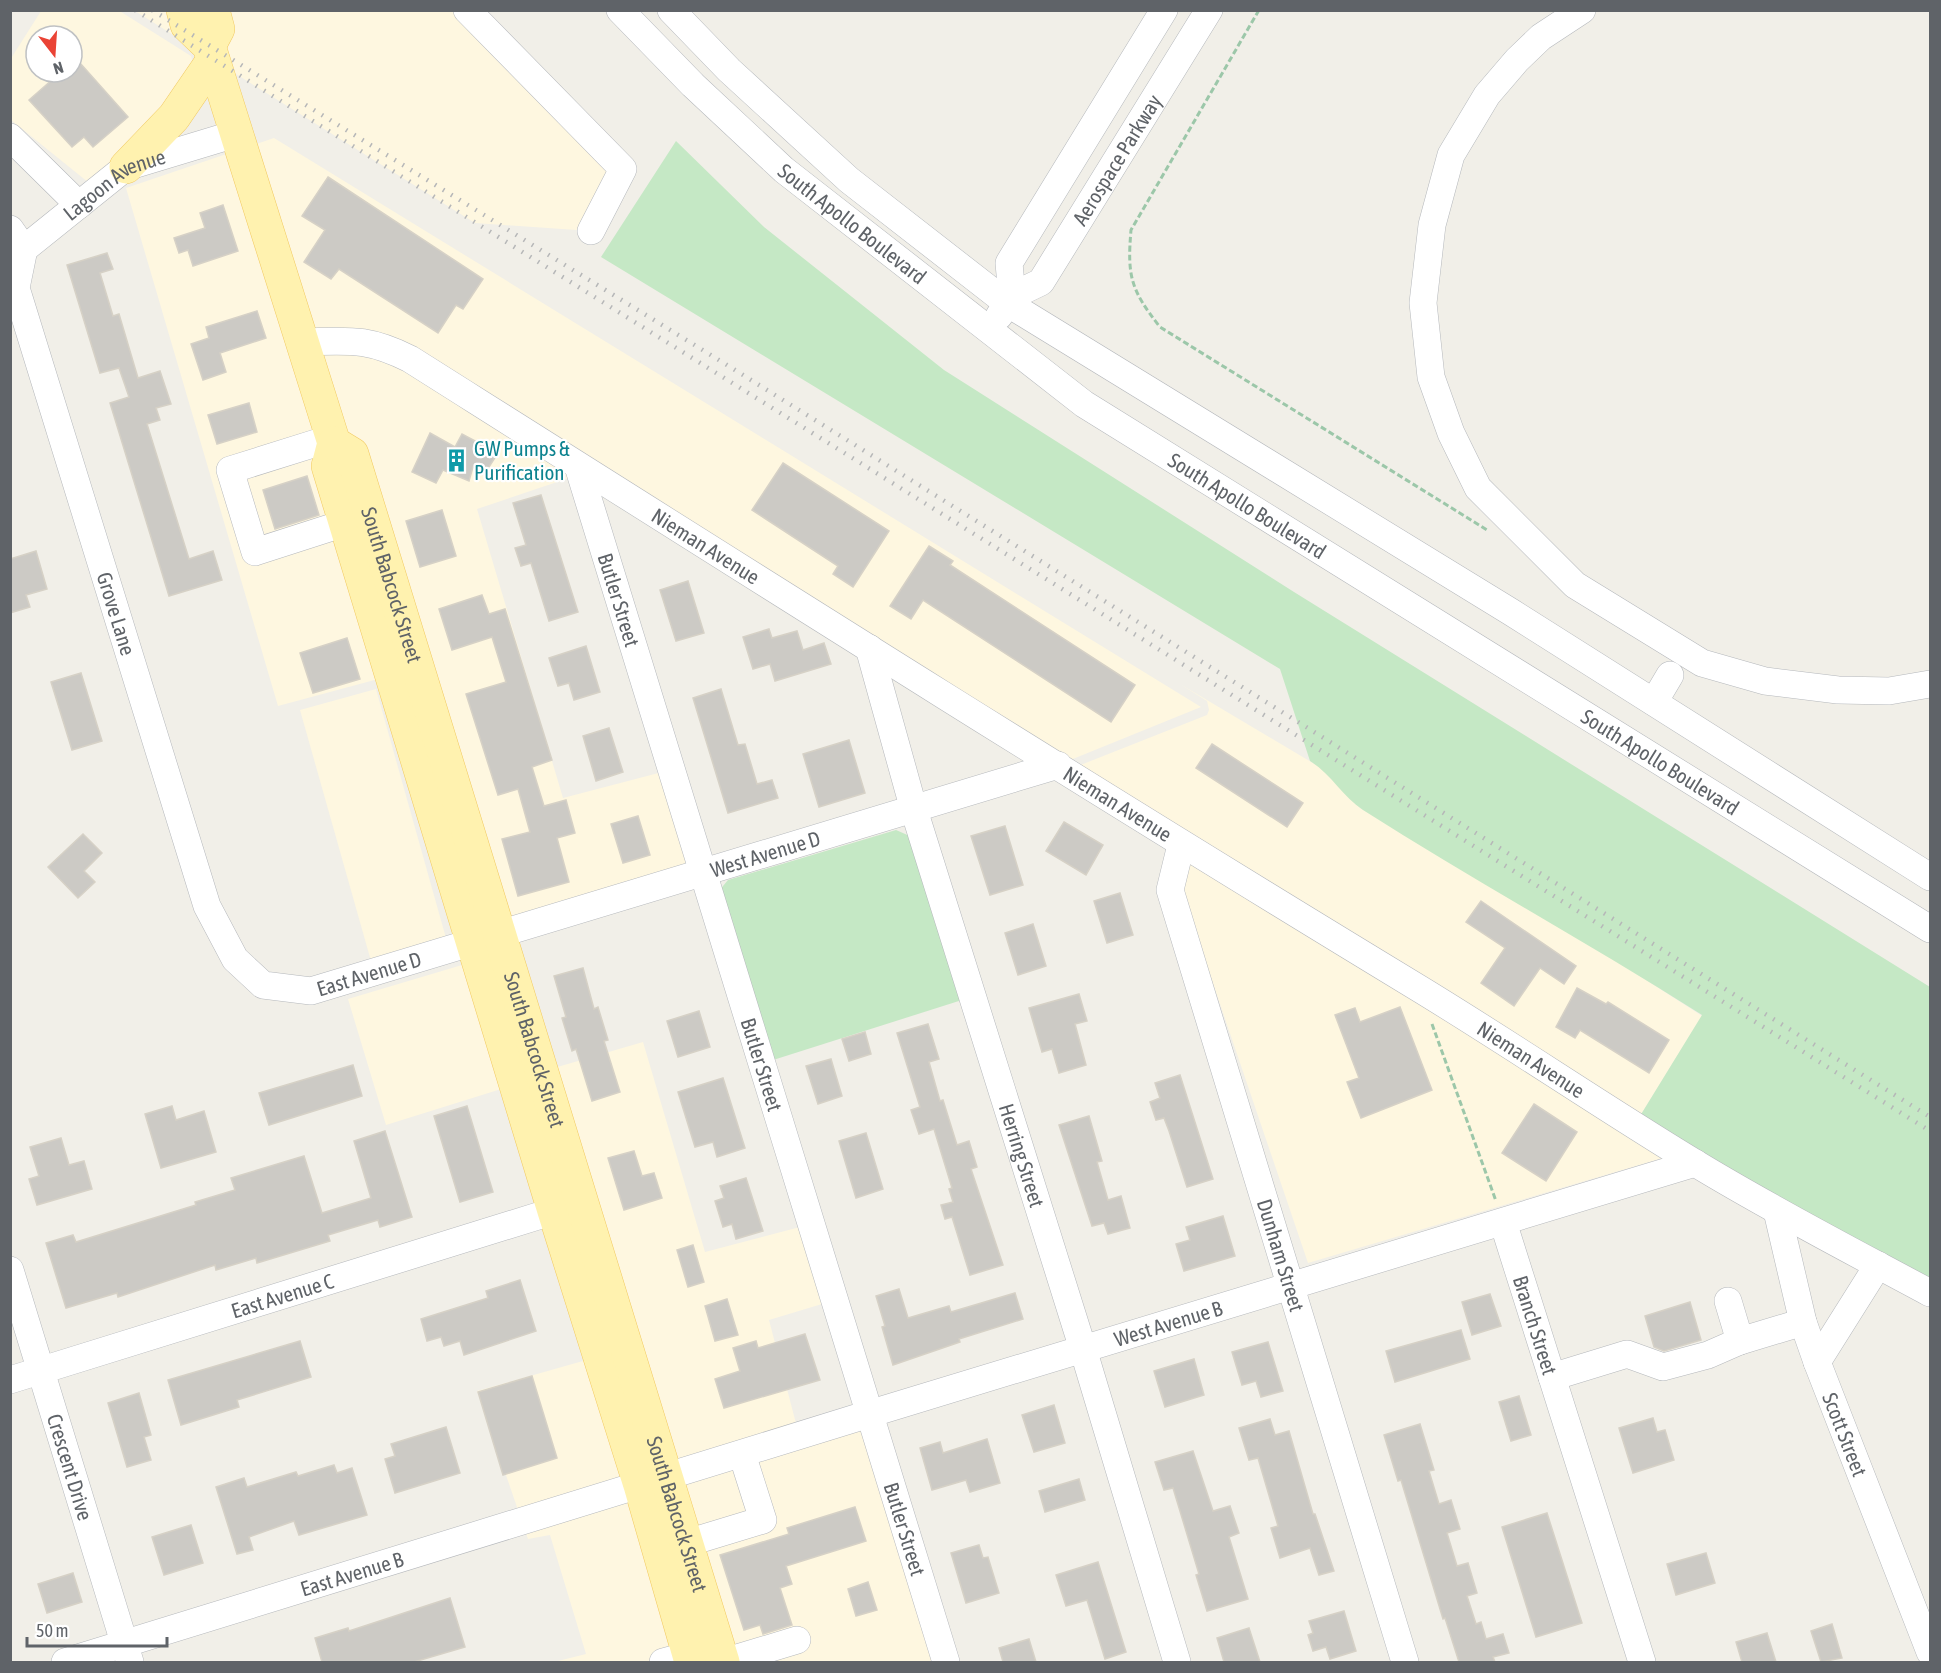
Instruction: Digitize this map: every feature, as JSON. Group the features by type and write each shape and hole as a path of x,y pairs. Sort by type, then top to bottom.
{"main road":[{"path":"126,166 174,117 211,53 187,26 183,10"},
{"name":"South Babcock Street","path":"213,10 218,29 211,53 333,440 328,466 345,523 486,937 654,1481 681,1660"},
{"name":"South Babcock Street","path":"333,440 352,454 486,937 554,1211 654,1481 687,1543 723,1662"}],"street":[{"path":"467,10 623,169 591,231"},
{"name":"South Apollo Boulevard","path":"620,10 693,85 784,170 988,332 1084,404 1930,929"},
{"name":"South Apollo Boulevard","path":"671,10 729,70 849,180 1010,300 1930,877"},
{"name":"Aerospace Parkway","path":"1164,10 1009,262 1010,300 1041,282 1209,10"},
{"path":"1582,10 1541,37 1517,60 1487,95 1450,155 1432,225 1423,303 1431,377 1451,433 1479,488 1575,585 1702,663 1765,681 1838,690 1890,691 1930,684"},
{"name":"Lagoon Avenue","path":"15,247 78,205 126,166 235,134"},
{"path":"10,137 78,205"},
{"name":"Grove Lane","path":"15,247 16,288 207,906 235,959 263,985"},
{"path":"988,332 1010,300"},
{"name":"Nieman Avenue","path":"301,342 364,341 386,347 410,359 1058,765 1181,845 1420,989 1695,1163 1777,1211 1930,1293"},
{"path":"333,440 230,470 255,552 345,523"},
{"name":"Butler Street","path":"578,466 946,1662"},
{"name":"Herring Street","path":"869,648 914,810 1083,1349 1177,1662"},
{"path":"1654,702 1670,675"},
{"name":"West Avenue D","path":"486,937 1058,765"},
{"name":"Dunham Street","path":"1181,845 1170,890 1289,1288 1405,1662"},
{"name":"East Avenue D","path":"263,985 311,991 486,937"},
{"name":"West Avenue B","path":"654,1481 869,1413 1289,1288 1695,1163"},
{"name":"East Avenue C","path":"10,1380 554,1211"},
{"name":"Scott Street","path":"1777,1211 1803,1322 1930,1652"},
{"name":"Branch Street","path":"1503,1222 1642,1662"},
{"path":"1817,1362 1878,1265"},
{"name":"Crescent Drive","path":"10,1270 127,1653"},
{"path":"1728,1301 1740,1341"},
{"path":"1552,1377 1627,1354 1663,1367 1708,1355 1740,1341 1803,1322"},
{"path":"687,1543 763,1520 742,1454"},
{"name":"East Avenue B","path":"65,1662 127,1653 654,1481"},
{"path":"723,1662 797,1640"}],"path":[{"path":"1259,10 1131,230 1128,261 1137,297 1160,327 1494,535"},
{"path":"1420,989 1503,1222"}],"shaded area":[{"path":"118,10 191,56 194,68 166,110 89,183 11,120 10,60 24,38 24,84 84,84 84,24 33,24 41,11"},
{"path":"135,11 467,11 623,169 591,231 475,223"},
{"path":"274,138 1201,707 1058,765 579,466 569,478 477,509 563,798 670,770 702,873 511,929 554,1068 643,1042 705,1252 800,1227 822,1304 769,1320 799,1435 869,1414 946,1662 554,1662 586,1654 550,1535 528,1539 477,1391 590,1359 511,1086 386,1125 348,999 462,965 382,678 278,706 126,188"},
{"path":"1180,684 1323,769 1360,808 1626,967 1702,1016 1640,1116 1078,766 1207,715 1209,710 1207,701"},
{"path":"376,689 446,938 371,961 300,710"},
{"path":"1188,861 1666,1157 1308,1263 1181,889"}],"green space":[{"path":"676,141 764,227 944,370 1294,592 1930,987 1930,1282 1784,1203 1783,1198 1777,1199 1703,1156 1701,1150 1696,1152 1640,1116 1702,1015 1356,805 1310,761 1280,669 601,257"},
{"path":"896,830 912,837 962,1000 770,1061 718,892 728,880"}],"building":[{"path":"84,68 128,117 93,147 84,137 72,147 29,100 47,84 84,84"},
{"path":"328,177 483,279 463,309 456,305 438,333 339,269 331,279 304,262 325,230 302,216"},
{"path":"223,205 238,251 193,266 188,250 179,253 174,238 205,228 200,213"},
{"path":"107,253 113,269 100,273 113,316 119,314 138,378 160,371 171,404 156,408 160,420 147,424 189,559 213,551 222,580 169,596 110,403 129,397 119,368 100,373 67,265"},
{"path":"257,311 266,338 220,353 226,372 203,380 191,344 209,338 206,327"},
{"path":"249,403 257,432 217,444 208,415"},
{"name":"GW Pumps & Purification","path":"430,433 455,447 462,434 498,453 485,473 473,467 469,481 443,470 436,483 412,472"},
{"path":"783,463 889,531 853,587 833,574 838,566 752,510"},
{"path":"307,476 319,515 275,529 263,490"},
{"path":"541,495 578,612 549,621 531,563 521,566 515,548 526,545 513,503"},
{"path":"442,510 456,556 420,567 406,521"},
{"path":"929,546 953,561 950,565 1135,685 1111,722 923,600 911,619 890,606"},
{"path":"36,551 47,589 26,595 30,607 10,613 10,559"},
{"path":"688,581 704,633 676,641 660,590"},
{"path":"482,595 489,614 505,609 552,760 532,767 544,806 566,800 575,833 557,838 569,882 518,896 502,839 530,832 518,789 498,795 466,694 506,682 492,637 452,650 439,609"},
{"path":"769,629 772,638 797,631 803,650 824,643 831,664 775,681 770,664 753,669 743,637"},
{"path":"347,638 360,679 313,693 300,653"},
{"path":"586,646 600,692 574,700 569,683 558,686 549,658"},
{"path":"81,673 102,741 72,750 51,682"},
{"path":"721,689 738,745 745,744 757,784 772,780 778,798 728,813 693,698"},
{"path":"609,728 623,772 596,781 583,736"},
{"path":"849,740 865,793 819,807 803,754"},
{"path":"1212,744 1303,803 1287,827 1196,768"},
{"path":"638,816 650,855 623,863 611,824"},
{"path":"1064,822 1103,845 1086,875 1046,851"},
{"path":"1005,826 1023,885 990,895 971,836"},
{"path":"83,834 102,853 84,871 95,882 78,898 48,867"},
{"path":"1120,893 1133,935 1107,943 1094,901"},
{"path":"1481,901 1576,966 1564,984 1540,968 1514,1006 1481,983 1505,948 1466,922"},
{"path":"1033,924 1046,966 1018,975 1005,933"},
{"path":"583,968 594,1009 598,1007 608,1040 604,1041 620,1092 592,1101 576,1049 572,1051 562,1018 566,1017 554,976"},
{"path":"1577,988 1606,1004 1608,1002 1669,1040 1649,1073 1580,1030 1575,1038 1556,1027"},
{"path":"1079,994 1087,1021 1075,1024 1086,1065 1059,1073 1052,1049 1042,1052 1029,1008"},
{"path":"1400,1007 1432,1090 1361,1118 1347,1082 1359,1078 1335,1015 1355,1008 1360,1022"},
{"path":"699,1011 710,1047 678,1057 667,1021"},
{"path":"928,1024 939,1059 929,1062 940,1101 943,1100 957,1145 969,1141 977,1167 971,1169 1003,1265 970,1275 952,1217 945,1219 941,1205 953,1202 949,1189 952,1188 934,1129 919,1134 911,1110 920,1107 897,1033"},
{"path":"865,1032 871,1054 849,1061 842,1039"},
{"path":"831,1059 842,1096 818,1104 806,1066"},
{"path":"353,1065 362,1096 269,1125 259,1093"},
{"path":"1180,1075 1213,1179 1187,1187 1164,1118 1156,1120 1150,1102 1160,1098 1155,1083"},
{"path":"723,1078 745,1148 717,1157 713,1142 695,1147 678,1092"},
{"path":"1534,1104 1577,1132 1546,1181 1502,1153"},
{"path":"172,1106 176,1120 204,1111 216,1152 161,1168 145,1114"},
{"path":"467,1106 493,1192 460,1202 434,1116"},
{"path":"1089,1116 1102,1161 1097,1162 1108,1200 1121,1196 1130,1228 1108,1234 1104,1223 1092,1226 1059,1125"},
{"path":"385,1131 412,1217 380,1227 378,1220 328,1235 330,1241 257,1263 256,1258 216,1270 215,1265 118,1297 117,1293 66,1308 46,1243 73,1235 76,1242 196,1205 195,1202 235,1190 231,1178 304,1156 322,1213 371,1198 354,1141"},
{"path":"866,1133 883,1189 856,1198 839,1141"},
{"path":"61,1138 69,1165 84,1161 92,1189 37,1205 29,1179 39,1176 30,1147"},
{"path":"634,1151 642,1176 654,1173 662,1198 624,1210 608,1158"},
{"path":"746,1178 763,1231 736,1239 732,1224 723,1227 715,1201 724,1198 720,1186"},
{"path":"1223,1216 1235,1256 1184,1271 1176,1244 1190,1240 1186,1227"},
{"path":"693,1245 704,1282 688,1287 677,1250"},
{"path":"520,1280 536,1331 464,1355 460,1341 444,1346 441,1337 427,1341 421,1319 488,1298 486,1291"},
{"path":"899,1289 908,1318 949,1306 951,1312 1015,1293 1023,1319 959,1339 960,1342 893,1365 876,1296"},
{"path":"1490,1294 1501,1326 1472,1335 1462,1302"},
{"path":"727,1299 738,1335 715,1341 705,1306"},
{"path":"1690,1302 1701,1340 1664,1351 1654,1347 1645,1316"},
{"path":"1461,1330 1470,1359 1395,1382 1386,1351"},
{"path":"805,1334 820,1380 724,1408 715,1379 740,1371 733,1348 756,1341 758,1348"},
{"path":"300,1341 311,1377 237,1400 239,1407 181,1425 168,1380"},
{"path":"1268,1342 1283,1391 1261,1397 1256,1381 1242,1385 1232,1352"},
{"path":"1194,1359 1204,1395 1165,1407 1154,1371"},
{"path":"532,1376 557,1458 503,1475 478,1392"},
{"path":"139,1393 151,1435 144,1437 151,1460 127,1467 108,1403"},
{"path":"1519,1396 1531,1435 1511,1441 1499,1402"},
{"path":"1054,1405 1065,1443 1034,1452 1022,1415"},
{"path":"1653,1418 1657,1432 1665,1430 1674,1460 1633,1473 1619,1428"},
{"path":"1270,1419 1275,1435 1289,1431 1313,1514 1315,1514 1334,1571 1319,1575 1310,1548 1280,1558 1271,1528 1278,1526 1258,1458 1249,1460 1239,1428"},
{"path":"1420,1424 1434,1470 1429,1471 1439,1504 1451,1500 1460,1529 1447,1533 1457,1566 1468,1563 1477,1593 1467,1596 1476,1624 1481,1622 1486,1639 1503,1634 1509,1653 1493,1657 1495,1662 1459,1662 1445,1618 1443,1619 1401,1480 1398,1481 1384,1435"},
{"path":"446,1427 460,1473 395,1493 385,1459 395,1456 391,1444"},
{"path":"987,1439 1000,1483 970,1492 966,1480 932,1490 920,1448 940,1442 943,1453"},
{"path":"1193,1451 1213,1511 1230,1506 1239,1533 1229,1537 1248,1599 1207,1611 1196,1575 1199,1574 1173,1488 1164,1490 1155,1462"},
{"path":"334,1465 337,1473 352,1468 367,1515 299,1535 294,1521 249,1537 253,1550 237,1554 216,1487 244,1478 247,1487 296,1472 298,1476"},
{"path":"1079,1479 1085,1500 1045,1512 1039,1491"},
{"path":"855,1507 866,1541 786,1566 792,1584 780,1588 792,1625 763,1634 760,1625 744,1630 720,1555 789,1534 787,1528"},
{"path":"1547,1513 1582,1623 1536,1637 1502,1527"},
{"path":"191,1525 203,1563 164,1575 152,1537"},
{"path":"979,1545 983,1558 988,1557 999,1593 966,1603 951,1553"},
{"path":"1706,1553 1715,1583 1676,1595 1667,1564"},
{"path":"1098,1562 1126,1652 1105,1659 1087,1600 1066,1606 1056,1575"},
{"path":"73,1573 82,1602 47,1613 38,1584"},
{"path":"868,1582 877,1610 856,1616 848,1589"},
{"path":"450,1598 465,1647 414,1662 322,1662 315,1638 348,1628 349,1631"},
{"path":"1344,1611 1356,1651 1330,1659 1326,1647 1313,1651 1308,1635 1313,1633 1309,1621"},
{"path":"1832,1624 1842,1658 1821,1662 1811,1631"},
{"path":"1249,1628 1260,1662 1224,1662 1217,1638"},
{"path":"1767,1633 1776,1662 1742,1662 1736,1642"},
{"path":"1029,1639 1036,1662 1003,1662 999,1648"}],"railway":[{"path":"135,10 1930,1131"},
{"path":"152,10 735,370 1930,1117"}],"place":[{"name":"GW Pumps & Purification","path":"456,460"}]}
